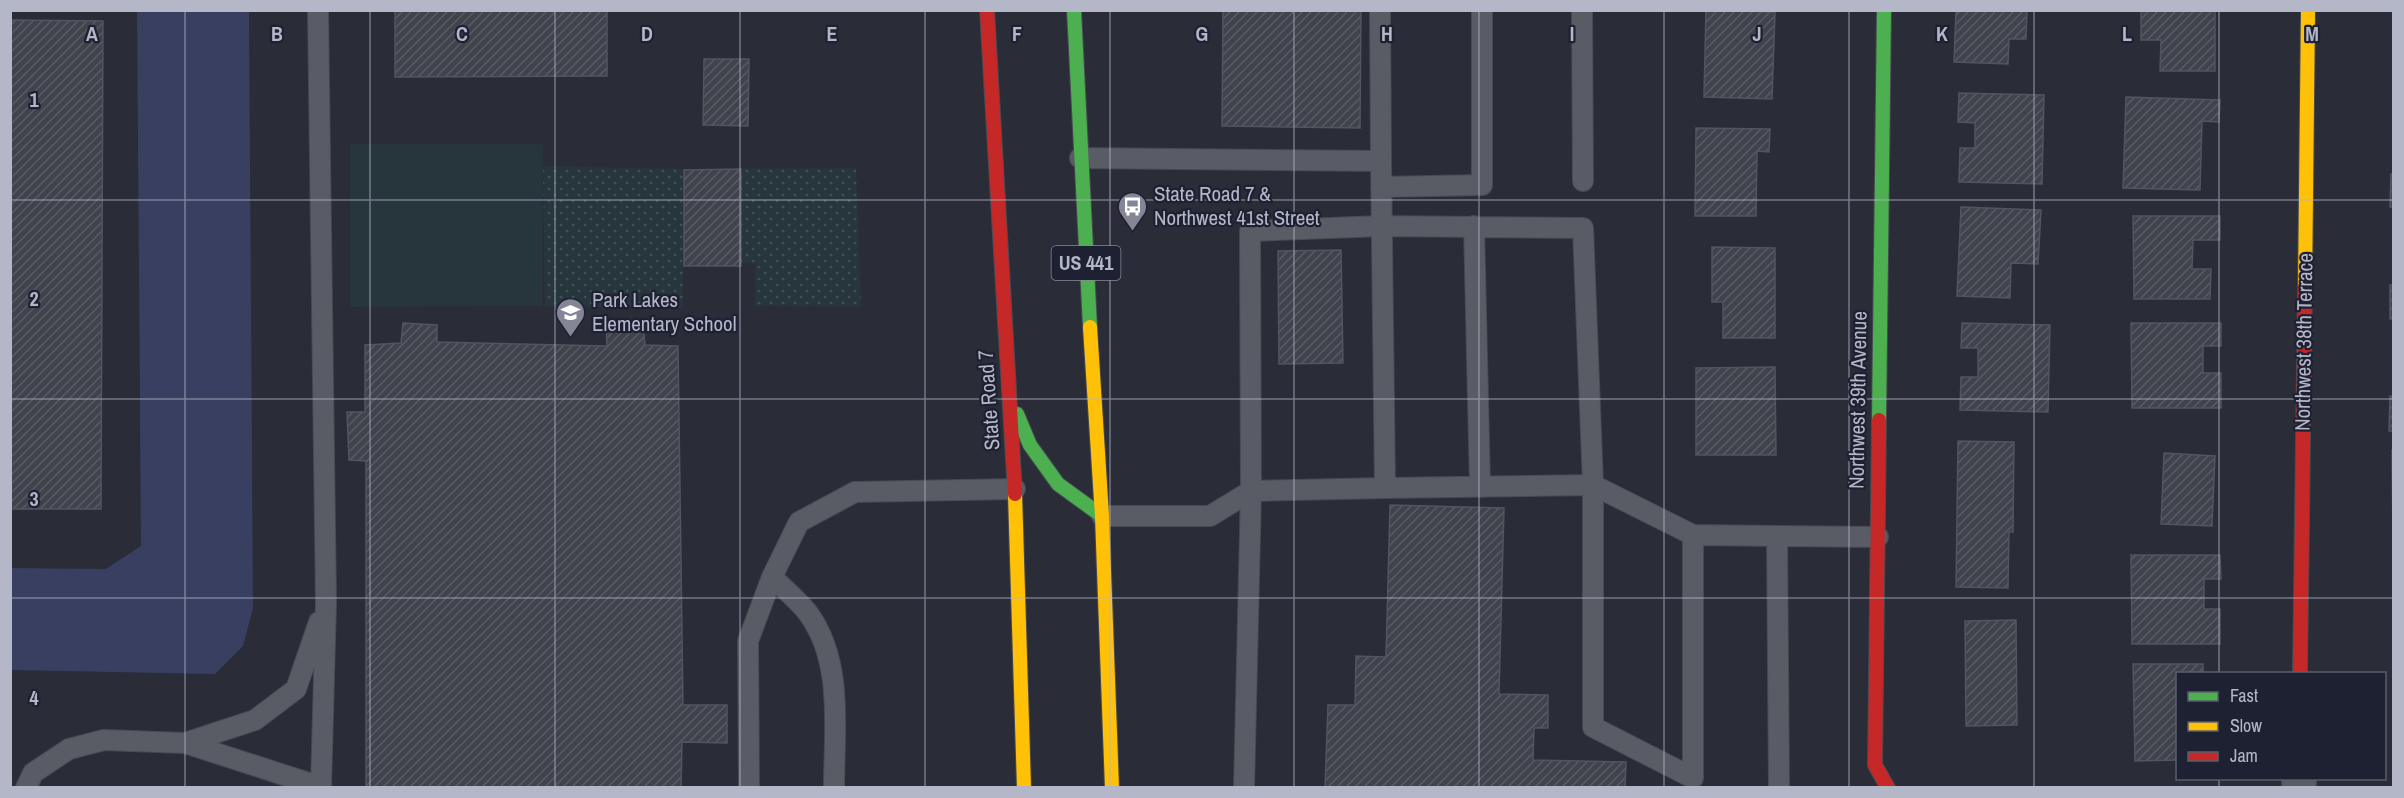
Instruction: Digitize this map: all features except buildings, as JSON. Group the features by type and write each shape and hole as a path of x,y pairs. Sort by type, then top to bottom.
{"main road":[{"name":"State Road 7","path":"987,10 1016,489 1024,788"},
{"name":"US 441","path":"1074,10 1080,158 1102,516 1112,788"},
{"name":"Northwest 39th Avenue","path":"1884,10 1875,765 1888,788"},
{"name":"Northwest 38th Terrace","path":"2300,672 2308,10"},
{"path":"1009,395 1030,445 1058,484 1102,516"}],"lane":[{"path":"26,788 33,773 69,749 105,740 184,743 321,787 326,602 318,10"},
{"path":"1380,10 1385,488"},
{"path":"1381,187 1482,185 1482,10"},
{"path":"1582,10 1583,182"},
{"path":"1080,158 1381,161"},
{"path":"1244,788 1251,491 1250,231 1382,226 1583,228 1593,485 1593,727 1693,783 1693,535"},
{"path":"1474,226 1480,487"},
{"path":"1102,516 1210,516 1251,491 1593,485 1693,535 1878,537"},
{"path":"748,788 748,641 772,577 799,522 855,492 1016,489"},
{"path":"1777,536 1779,788"},
{"path":"772,577 808,613 828,650 834,686 834,788"},
{"path":"184,743 255,720 296,689 326,602"}],"shaded area":[{"path":"350,144 543,144 542,306 350,307"},
{"path":"543,166 681,169 856,168 861,307 755,306 755,263 683,261 683,307 545,307"}],"water":[{"path":"137,11 249,11 253,608 243,646 215,674 11,670 11,568 106,569 141,546"}],"traffic: fast":[{"path":"1074,10 1090,327"},
{"path":"1879,420 1884,10"},
{"path":"1017,414 1030,445 1058,484 1102,516"}],"traffic: slow":[{"path":"2305,287 2308,10"},
{"path":"1090,327 1102,516 1112,788"},
{"path":"1015,494 1024,788"}],"traffic: jam":[{"path":"987,10 1015,494"},
{"path":"2300,672 2305,287"},
{"path":"1879,420 1875,765 1888,788"}],"place":[{"name":"State Road 7 & Northwest 41st Street","path":"1133,232"},
{"name":"Park Lakes Elementary School","path":"571,338"}]}
